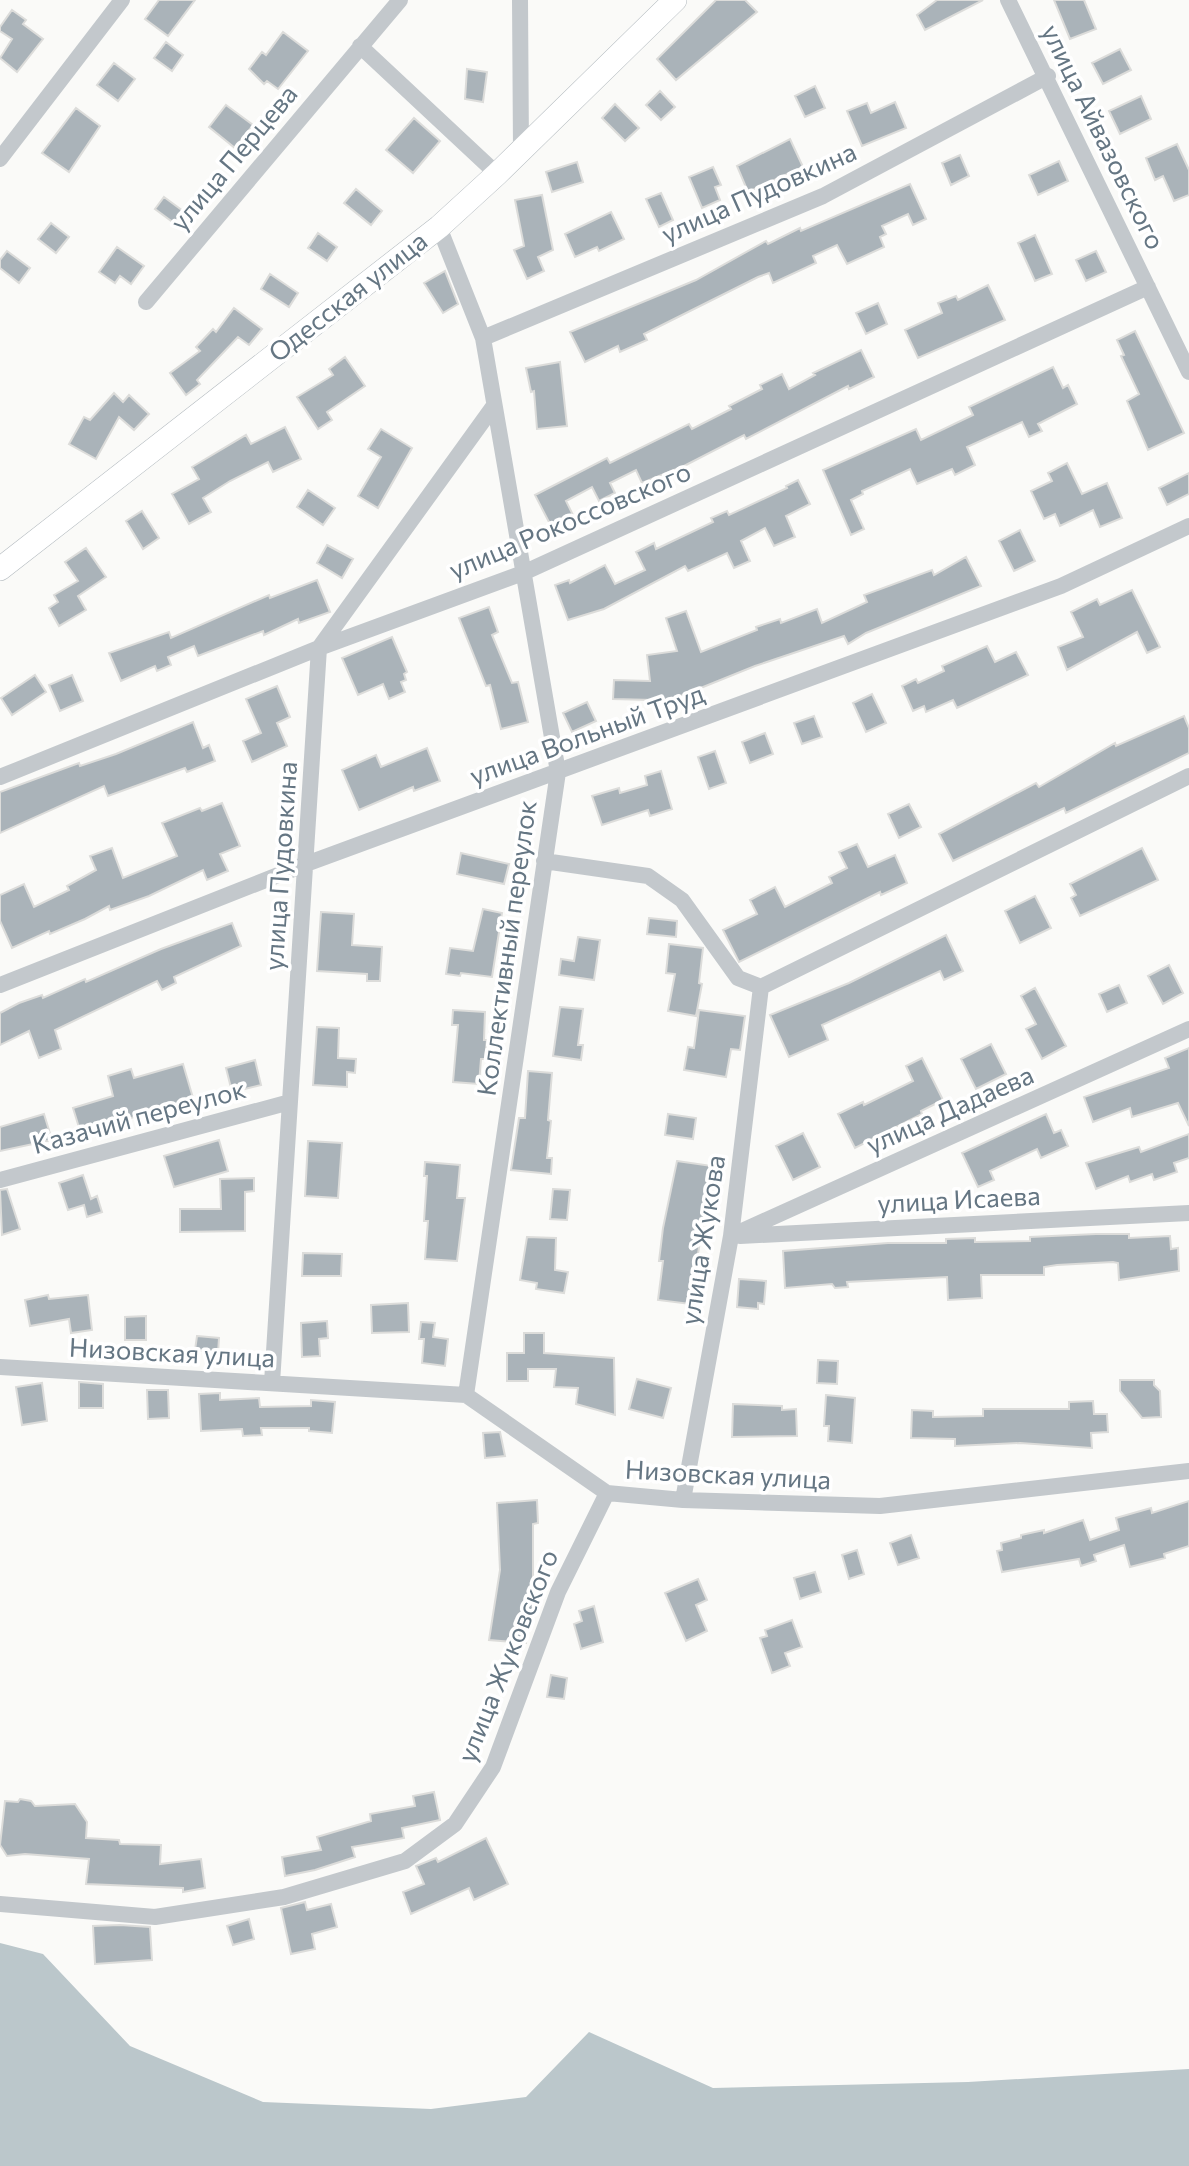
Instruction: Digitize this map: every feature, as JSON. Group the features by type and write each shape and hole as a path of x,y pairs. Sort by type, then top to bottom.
{"main road":[{"name":"Одесская улица","path":"0,569 439,227 498,174 675,0"}],"street":[{"path":"0,159 122,0"},
{"name":"улица Перцева","path":"146,302 400,0"},
{"path":"520,0 521,150"},
{"name":"улица Айвазовского","path":"1008,0 1048,76 1189,372"},
{"path":"360,46 498,174"},
{"name":"улица Пудовкина","path":"483,338 823,196 1048,76"},
{"name":"Коллективный переулок","path":"439,227 483,338 558,772 466,1395"},
{"name":"улица Рокоссовского","path":"0,777 319,648 523,573 1148,287"},
{"path":"319,648 493,407"},
{"name":"улица Вольный Труд","path":"0,985 306,864 1061,586 1189,526"},
{"name":"улица Пудовкина","path":"272,1384 319,648"},
{"path":"544,861 648,876 682,900 738,978 761,987 1189,775"},
{"name":"улица Жукова","path":"682,1500 731,1236 761,987"},
{"name":"улица Дадаева","path":"731,1236 1189,1029"},
{"name":"Казачий переулок","path":"0,1180 290,1102"},
{"name":"улица Исаева","path":"731,1236 1189,1213"},
{"name":"Низовская улица","path":"0,1367 466,1395 607,1493 682,1500 880,1506 1189,1471"},
{"name":"улица Жуковского","path":"0,1904 155,1917 284,1897 405,1861 455,1824 493,1767 558,1592 607,1493"}],"shaded area":[{"path":"0,1943 43,1954 130,2046 263,2102 431,2109 526,2097 589,2032 713,2088 968,2082 1189,2069 1189,2166 0,2166"}],"building":[{"path":"159,0 195,0 168,36 145,19"},
{"path":"716,0 745,0 757,12 676,80 657,59"},
{"path":"937,0 983,0 925,30 917,15"},
{"path":"1054,0 1084,0 1096,29 1070,39"},
{"path":"12,10 26,20 23,24 43,39 17,72 0,58 12,39 0,31 0,27"},
{"path":"283,32 308,51 278,89 267,81 264,84 249,69 262,52 266,55"},
{"path":"166,42 183,55 172,71 154,58"},
{"path":"1120,49 1131,70 1103,84 1092,63"},
{"path":"114,63 135,79 118,101 97,85"},
{"path":"467,69 487,72 483,102 465,99"},
{"path":"815,86 825,108 805,117 795,96"},
{"path":"660,91 675,107 661,120 646,105"},
{"path":"1141,96 1151,119 1120,134 1109,111"},
{"path":"895,102 906,128 862,146 847,111 867,103 871,113"},
{"path":"615,104 639,128 625,141 602,118"},
{"path":"226,105 253,125 235,148 209,127"},
{"path":"76,108 100,126 69,172 42,153"},
{"path":"414,118 440,141 413,173 386,150"},
{"path":"790,139 803,167 748,192 737,166"},
{"path":"1177,144 1189,170 1189,195 1174,201 1163,176 1155,180 1146,158"},
{"path":"960,155 969,176 951,185 942,163"},
{"path":"1059,161 1068,181 1038,195 1029,175"},
{"path":"577,162 583,182 552,192 546,172"},
{"path":"713,167 721,185 715,187 720,200 702,208 689,177"},
{"path":"910,184 926,219 913,225 908,214 882,226 886,234 880,237 884,247 847,264 837,245 813,256 816,263 773,283 769,273 758,277 644,334 647,340 620,352 618,346 585,362 570,332 696,280 766,241 768,244 800,228 801,231"},
{"path":"356,189 382,211 371,225 344,203"},
{"path":"661,193 673,220 659,227 646,199"},
{"path":"542,195 553,250 538,257 544,271 527,279 514,250 524,246 515,200"},
{"path":"164,197 183,211 174,223 155,209"},
{"path":"611,212 624,239 599,251 597,247 575,257 565,234"},
{"path":"51,223 69,237 56,253 38,239"},
{"path":"318,233 337,247 327,261 308,248"},
{"path":"1035,235 1052,274 1035,281 1018,243"},
{"path":"117,247 144,266 131,284 120,276 115,283 99,272"},
{"path":"7,251 30,268 19,283 0,268 0,260"},
{"path":"1096,251 1106,272 1086,281 1076,260"},
{"path":"445,271 458,304 443,313 424,283"},
{"path":"270,274 298,293 289,307 261,289"},
{"path":"988,285 1005,320 918,358 905,330 942,313 938,303 956,296 958,300"},
{"path":"878,303 887,324 866,334 856,313"},
{"path":"234,308 262,329 249,345 238,337 197,380 200,384 186,395 170,373 200,351 196,347 213,329 216,332"},
{"path":"1135,331 1184,433 1148,450 1127,401 1139,394 1121,356 1124,355 1117,340"},
{"path":"861,350 874,377 849,389 848,386 746,439 744,435 684,466 642,483 636,470 610,483 615,493 599,501 592,487 566,501 573,515 551,526 535,495 607,458 610,463 689,424 692,429 731,409 729,406 762,389 760,385 782,374 789,389 815,375 813,373"},
{"path":"345,357 365,386 327,412 332,420 318,429 297,397 333,375 329,369"},
{"path":"560,362 567,426 537,429 534,391 531,392 526,368"},
{"path":"1053,367 1063,388 1068,385 1077,404 1038,424 1042,431 1029,437 1022,422 967,447 975,465 955,475 952,469 917,484 910,469 862,491 863,494 851,500 864,529 851,535 823,470 916,429 921,440 973,415 969,407"},
{"path":"114,393 123,402 129,395 149,414 134,430 119,417 96,459 69,444 84,417 90,420"},
{"path":"285,427 301,459 273,472 268,462 230,481 203,498 211,512 189,524 172,494 199,479 192,467 246,435 251,444"},
{"path":"381,429 412,448 378,508 358,496 381,457 368,449"},
{"path":"1067,463 1082,494 1107,483 1122,518 1100,527 1093,510 1060,526 1055,514 1044,519 1031,491 1052,481 1048,473"},
{"path":"1189,473 1189,494 1167,505 1159,488"},
{"path":"798,480 810,504 786,516 795,537 774,546 765,528 741,541 750,561 734,568 727,553 688,571 685,566 604,609 568,620 555,585 569,580 570,583 605,565 615,584 645,570 636,552 654,543 656,549 713,522 711,518 727,511 729,515 787,488 786,486"},
{"path":"308,490 335,508 323,525 297,507"},
{"path":"142,511 159,538 143,549 126,521"},
{"path":"1020,530 1035,561 1014,571 999,541"},
{"path":"327,545 353,559 342,578 317,563"},
{"path":"86,548 106,577 78,596 86,610 59,626 49,608 58,602 54,595 78,581 65,562"},
{"path":"966,557 981,586 866,633 848,644 844,636 755,666 671,700 653,703 653,700 613,699 614,680 650,681 647,655 677,651 666,618 686,611 701,652 757,630 756,627 780,619 781,623 817,609 822,623 867,602 864,595 932,570 934,575"},
{"path":"317,580 330,612 299,623 298,619 264,635 263,631 198,656 194,646 168,657 171,665 157,671 155,666 121,681 109,653 169,632 171,638 269,595 270,598"},
{"path":"1132,590 1160,647 1147,653 1137,632 1067,670 1058,647 1083,637 1071,612 1097,599 1100,605"},
{"path":"489,607 498,632 492,635 512,683 518,682 528,722 501,729 490,685 486,686 459,618"},
{"path":"392,637 407,672 404,674 406,680 401,682 405,692 389,699 383,684 358,695 342,658"},
{"path":"987,646 995,662 1016,652 1028,675 957,708 953,700 926,712 924,706 913,711 902,686 916,679 918,683 944,671 942,666"},
{"path":"35,675 46,692 12,715 1,698"},
{"path":"72,675 83,701 60,711 49,685"},
{"path":"277,686 290,717 277,723 287,746 252,762 243,741 261,733 246,699"},
{"path":"872,694 886,723 866,732 853,703"},
{"path":"587,702 596,721 572,732 563,713"},
{"path":"814,716 822,737 802,744 794,723"},
{"path":"1184,716 1189,728 1189,753 1066,813 1064,808 953,861 939,834 1036,783 1039,787 1115,743 1116,746"},
{"path":"193,722 203,748 209,745 215,761 187,772 185,768 108,796 104,786 0,833 0,792 79,763 80,766 116,754"},
{"path":"765,733 773,754 750,763 742,742"},
{"path":"427,748 440,781 414,791 413,787 359,810 342,770 376,755 381,767"},
{"path":"715,751 726,783 709,789 698,757"},
{"path":"661,771 672,809 650,816 648,810 602,825 592,796 619,788 620,793 647,785 645,776"},
{"path":"222,803 240,846 220,854 228,871 207,880 203,870 149,896 110,910 109,906 85,919 50,934 49,931 12,948 0,921 0,895 24,884 34,907 69,890 67,886 96,870 90,856 112,848 123,878 177,856 162,823 200,808 202,811"},
{"path":"909,804 921,827 899,838 888,814"},
{"path":"857,844 868,867 895,855 907,883 881,895 880,892 739,962 723,930 757,914 750,900 775,887 785,907 832,883 829,877 847,868 839,852"},
{"path":"1142,848 1158,880 1080,916 1071,898 1076,895 1070,884"},
{"path":"461,853 509,864 504,884 457,874"},
{"path":"1035,896 1051,928 1020,943 1005,911"},
{"path":"483,909 502,913 492,977 446,974 450,948 473,951"},
{"path":"321,912 354,914 352,945 382,947 380,981 367,981 367,974 317,971"},
{"path":"649,918 677,921 676,937 647,934"},
{"path":"232,923 241,946 174,977 176,983 162,990 157,981 55,1030 61,1049 39,1058 29,1031 0,1045 0,1013 19,1003 42,995 43,998 85,979 86,982 161,949"},
{"path":"946,935 963,971 944,980 940,971 822,1025 828,1040 789,1057 770,1015 849,983"},
{"path":"578,937 600,940 594,980 559,975 561,959 574,961"},
{"path":"669,944 703,948 699,983 702,984 696,1016 668,1011 675,974 666,973"},
{"path":"1169,965 1183,993 1163,1004 1148,976"},
{"path":"1119,985 1127,1003 1107,1012 1099,994"},
{"path":"1035,988 1066,1046 1042,1059 1026,1029 1036,1024 1021,996"},
{"path":"560,1007 583,1009 578,1045 583,1045 581,1060 553,1056"},
{"path":"453,1010 485,1012 484,1040 487,1040 485,1059 481,1059 479,1084 453,1082 458,1025 452,1025"},
{"path":"699,1010 745,1016 740,1050 731,1049 726,1077 684,1070 688,1047 694,1048"},
{"path":"317,1027 339,1028 338,1058 356,1059 355,1073 347,1072 347,1087 313,1085"},
{"path":"991,1044 1006,1074 976,1089 961,1059"},
{"path":"1189,1048 1189,1126 1178,1103 1132,1117 1130,1108 1093,1122 1084,1097 1169,1068 1165,1058"},
{"path":"922,1058 943,1100 921,1111 922,1114 855,1148 838,1114 863,1102 864,1105 913,1081 906,1066"},
{"path":"255,1060 261,1085 232,1092 226,1068"},
{"path":"183,1064 196,1108 180,1113 178,1106 159,1109 81,1134 73,1108 113,1096 108,1076 131,1069 134,1078"},
{"path":"528,1071 552,1073 547,1158 552,1158 551,1174 511,1170 519,1118 525,1118"},
{"path":"44,1114 52,1140 0,1151 0,1127"},
{"path":"668,1114 696,1118 693,1139 665,1135"},
{"path":"1046,1114 1054,1133 1061,1130 1068,1146 1041,1158 1037,1149 990,1171 994,1180 978,1187 962,1153"},
{"path":"803,1133 820,1167 793,1180 776,1146"},
{"path":"1189,1134 1189,1158 1174,1163 1177,1172 1154,1180 1152,1174 1130,1182 1128,1176 1096,1189 1086,1163 1139,1147 1141,1152"},
{"path":"219,1140 228,1171 174,1187 164,1156"},
{"path":"308,1141 342,1143 338,1198 305,1196"},
{"path":"677,1161 712,1166 690,1304 658,1300 663,1261 659,1261 663,1228"},
{"path":"425,1162 460,1165 457,1198 465,1198 457,1261 425,1259 428,1221 424,1221 427,1176 424,1176"},
{"path":"83,1175 91,1199 97,1196 102,1212 87,1217 84,1205 68,1210 59,1183"},
{"path":"254,1178 254,1191 245,1192 245,1231 180,1232 180,1209 221,1209 220,1179"},
{"path":"7,1189 20,1229 2,1235 0,1190"},
{"path":"553,1189 570,1190 567,1220 550,1219"},
{"path":"1129,1234 1129,1238 1170,1236 1171,1249 1178,1248 1179,1271 1119,1280 1118,1263 1057,1265 1044,1267 1044,1275 981,1275 982,1298 948,1300 947,1277 847,1282 848,1287 835,1288 832,1284 785,1288 783,1251 888,1243 946,1243 946,1239 975,1238 975,1242 1030,1241 1030,1237"},
{"path":"527,1237 556,1238 555,1270 568,1272 564,1293 536,1289 537,1283 520,1280"},
{"path":"303,1253 342,1254 341,1276 302,1276"},
{"path":"739,1279 766,1281 764,1304 758,1303 758,1309 737,1307"},
{"path":"48,1295 49,1299 88,1295 92,1330 71,1333 69,1319 30,1326 25,1300"},
{"path":"408,1303 409,1332 372,1333 371,1305"},
{"path":"146,1316 146,1340 125,1340 125,1317"},
{"path":"327,1321 328,1338 319,1339 320,1356 302,1357 301,1323"},
{"path":"421,1322 435,1323 433,1337 448,1339 445,1366 422,1363 424,1339 419,1339"},
{"path":"524,1333 544,1333 544,1353 614,1358 615,1415 576,1404 578,1388 554,1387 556,1369 528,1369 528,1381 507,1381 507,1353 524,1353"},
{"path":"197,1336 219,1338 218,1353 195,1350"},
{"path":"818,1360 838,1361 837,1384 817,1383"},
{"path":"637,1379 671,1388 663,1418 629,1409"},
{"path":"1120,1380 1154,1380 1154,1385 1160,1391 1161,1417 1142,1418 1120,1391"},
{"path":"79,1382 103,1384 103,1408 79,1408"},
{"path":"42,1383 47,1421 22,1425 16,1387"},
{"path":"147,1390 168,1390 169,1418 148,1419"},
{"path":"220,1393 220,1400 259,1398 260,1407 311,1406 311,1400 335,1402 332,1433 309,1431 309,1428 261,1428 262,1435 243,1436 242,1429 201,1431 199,1394"},
{"path":"826,1395 855,1398 852,1443 828,1441 829,1426 824,1426"},
{"path":"1093,1401 1094,1414 1107,1414 1108,1432 1091,1433 1092,1448 1020,1443 955,1446 955,1439 911,1438 912,1410 933,1411 933,1417 983,1416 983,1409 1069,1409 1069,1402"},
{"path":"733,1404 782,1406 782,1410 796,1409 797,1436 732,1437"},
{"path":"500,1432 505,1456 485,1458 483,1433"},
{"path":"537,1500 538,1523 533,1524 533,1589 536,1590 533,1615 529,1614 526,1643 489,1640 500,1570 497,1503"},
{"path":"1189,1501 1189,1546 1164,1554 1165,1558 1130,1567 1124,1545 1094,1555 1096,1561 1081,1566 1079,1559 1002,1572 997,1551 1002,1550 1001,1543 1021,1538 1021,1535 1044,1530 1044,1533 1083,1520 1090,1540 1119,1530 1116,1518 1151,1508 1152,1513"},
{"path":"911,1535 919,1558 898,1565 890,1543"},
{"path":"857,1550 864,1574 849,1579 842,1555"},
{"path":"815,1572 821,1592 800,1599 794,1578"},
{"path":"698,1579 707,1600 696,1605 707,1631 686,1641 665,1593"},
{"path":"594,1606 603,1642 581,1649 574,1624 582,1621 579,1611"},
{"path":"792,1620 802,1647 785,1653 790,1666 772,1673 760,1638 767,1636 765,1630"},
{"path":"551,1675 567,1678 564,1699 547,1697"},
{"path":"434,1792 440,1820 402,1828 404,1838 352,1847 355,1857 285,1876 282,1857 321,1850 317,1837 371,1821 370,1814 415,1806 413,1796"},
{"path":"20,1799 31,1801 35,1806 75,1804 87,1822 86,1838 119,1840 120,1844 161,1845 160,1864 201,1859 205,1888 183,1892 183,1888 86,1884 89,1859 25,1854 7,1856 0,1845 5,1801 18,1802"},
{"path":"486,1838 508,1884 474,1900 469,1888 411,1914 403,1892 424,1884 416,1866 436,1858 438,1862"},
{"path":"305,1902 307,1910 331,1904 337,1927 312,1934 315,1949 291,1954 281,1908"},
{"path":"249,1919 254,1939 233,1945 227,1926"},
{"path":"93,1926 150,1927 152,1960 95,1964"}]}
